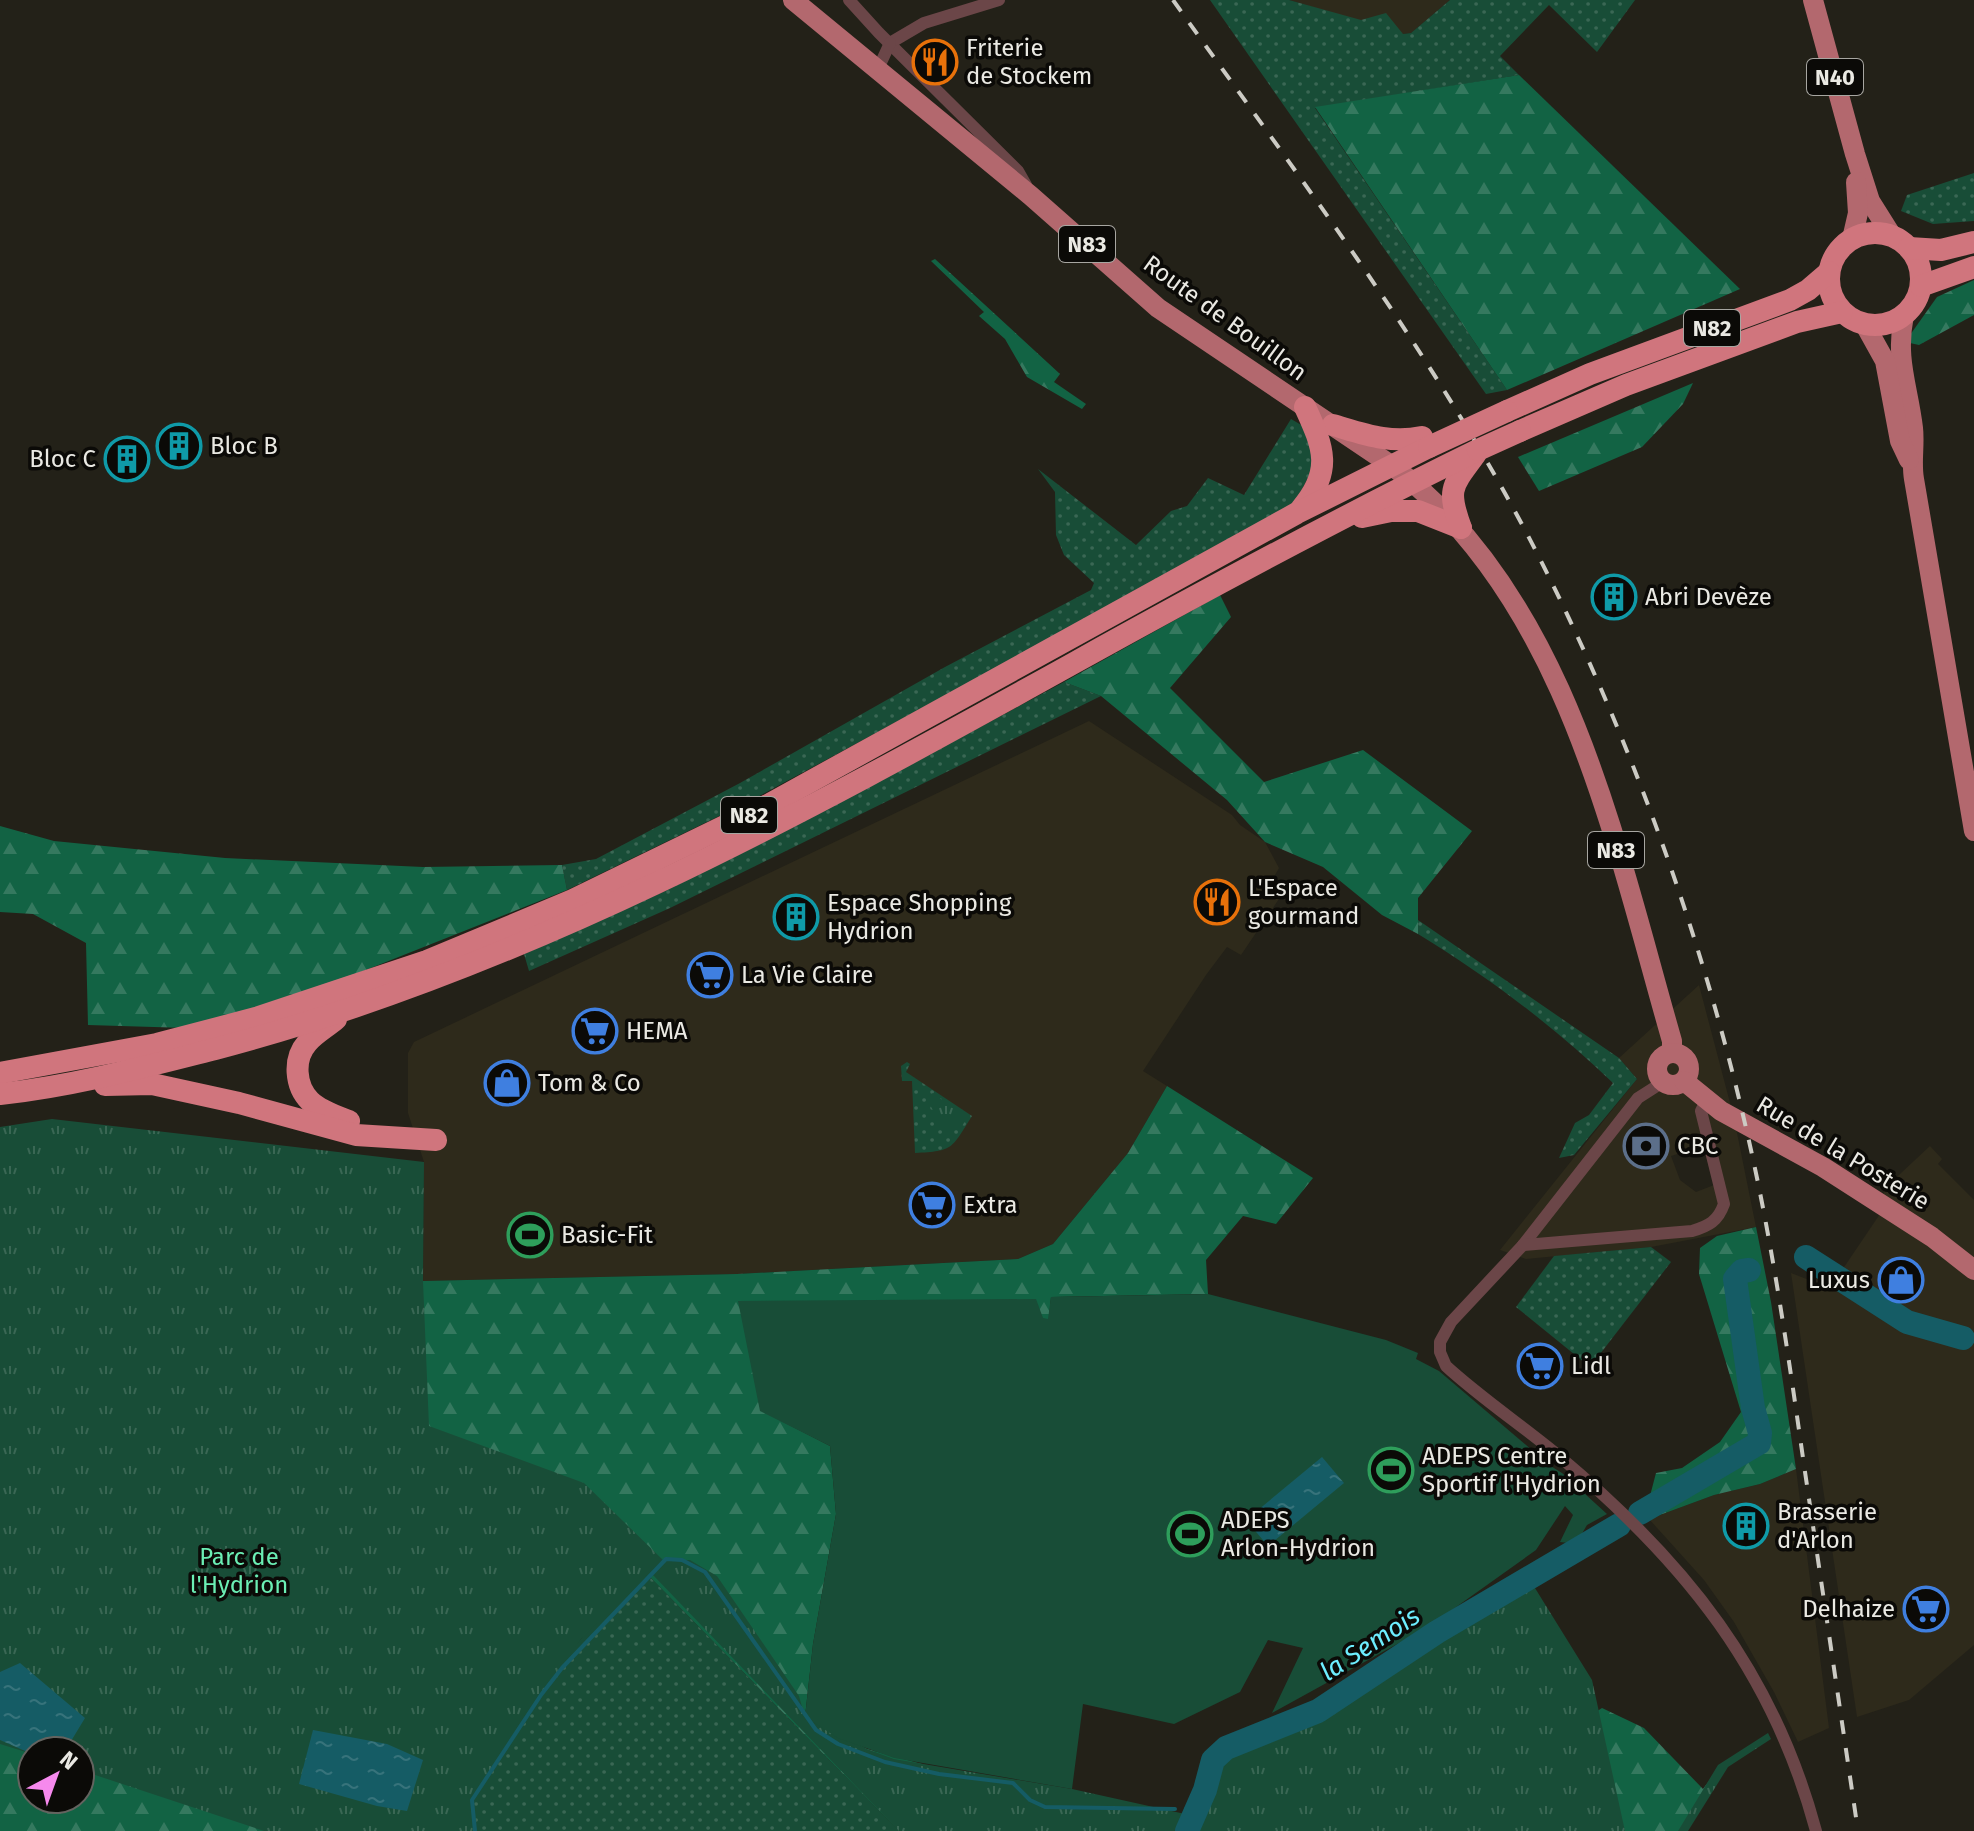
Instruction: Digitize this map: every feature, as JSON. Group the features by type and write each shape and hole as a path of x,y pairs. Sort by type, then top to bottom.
{"highway":[{"path":"1852,239 1871,233 1941,250 1974,242"},
{"name":"N40","path":"1829,272 1833,258 1852,239"},
{"name":"N40","path":"1900,242 1920,266 1921,286"},
{"path":"1829,272 1833,300 1842,312 1865,325 1879,326 1892,323 1904,315 1915,302 1921,286 1974,267"},
{"name":"N82","path":"0,1073 157,1044 256,1018 427,961 573,900 766,806 1297,513 1391,465 1426,442 1471,426 1590,374 1790,300 1829,272"},
{"name":"N82","path":"0,1094 76,1082 207,1051 344,1012 511,948 662,881 780,823 1348,515 1414,482 1449,475 1478,450 1640,379 1797,322 1842,312"},
{"path":"1297,513 1321,477 1324,456 1320,439 1305,407"},
{"path":"1333,425 1385,440 1426,442"},
{"path":"1449,475 1452,504 1461,528"},
{"path":"1348,515 1361,517 1391,511 1418,511 1461,528"},
{"path":"76,1082 117,1086 152,1084 239,1103 356,1135 436,1140 405,1129 351,1122 328,1113 309,1100 298,1082 297,1062 306,1044 344,1012"}],"main road":[{"name":"Route de Bouillon","path":"793,0 1031,196 1158,308 1414,482"},
{"name":"N40","path":"1813,0 1870,201 1900,242"},
{"name":"N40","path":"1852,239 1858,213 1855,154"},
{"path":"1904,315 1899,339 1913,432 1912,467 1974,831"},
{"path":"1865,325 1885,361 1900,441 1912,467"},
{"name":"Rue de la Posterie","path":"1414,482 1461,528 1504,586 1556,683 1573,721 1616,846 1672,1041 1672,1053"},
{"name":"Rue de la Posterie","path":"1663,1082 1657,1072 1661,1058 1672,1053 1681,1055 1688,1063 1690,1074 1684,1081 1706,1101 1823,1167 1932,1237 1974,1270"},
{"path":"1663,1082 1672,1086 1684,1081"}],"street":[{"path":"849,0 1018,171 1031,196"},
{"path":"878,69 890,43 905,32 999,0"},
{"path":"861,55 879,33"},
{"path":"1663,1082 1638,1098 1523,1245 1445,1332 1440,1352 1446,1366 1605,1495 1690,1582 1724,1629 1787,1742 1816,1831"},
{"path":"1523,1245 1692,1231 1708,1227 1719,1217 1724,1204 1701,1111 1706,1101"}],"shaded area":[{"path":"1289,0 1450,0 1411,33 1403,34"},
{"path":"1089,721 1232,815 1240,825 1265,842 1279,868 1270,884 1283,893 1241,955 1227,947 1143,1071 1167,1086 1128,1153 1053,1244 1018,1259 737,1274 423,1281 424,1162 408,1113 408,1053 414,1042"},
{"path":"1699,985 1734,1118 1756,1227 1651,1247 1526,1259 1500,1250 1637,1079 1619,1058","holes":["1703,1146 1714,1185 1696,1192 1680,1180 1671,1156"]},
{"path":"1930,1146 1942,1159 1938,1164 1974,1200 1974,1645 1909,1700 1857,1717 1791,1273 1830,1288 1882,1211 1884,1189"},
{"path":"1796,1469 1829,1728 1798,1742 1734,1622 1704,1580 1649,1519 1714,1495 1760,1484"}],"green space":[{"path":"1210,0 1289,0 1361,20 1386,13 1403,34 1411,33 1450,0 1635,0 1597,52 1549,5 1500,56 1519,75 1315,108 1507,390 1486,394"},
{"path":"1519,75 1740,289 1507,390 1315,107"},
{"path":"1974,173 1974,221 1933,224 1901,211 1907,195"},
{"path":"935,259 1060,374 1054,382 1086,404 1082,409 1027,377 1005,339 979,316 984,312 931,261"},
{"path":"1974,280 1974,315 1919,345 1910,343 1910,335 1937,297"},
{"path":"1693,383 1683,404 1642,447 1539,491 1518,457"},
{"path":"1291,419 1303,426 1317,460 1293,507 752,800 567,890 562,865 596,859 1091,590 1094,583 1064,555 1056,535 1055,492 1038,469 1136,545 1171,511 1187,506 1208,478 1244,495"},
{"path":"1220,595 1231,617 1170,688 1264,782 1363,750 1472,831 1418,898 1418,934 1382,915 1323,867 1265,842 1227,800 1101,696 1064,682"},
{"path":"1064,682 1101,696 670,908 529,971 524,954 663,892 841,802"},
{"path":"0,826 54,841 225,858 423,867 562,865 567,890 323,987 187,1028 88,1025 86,943 33,914 0,912"},
{"path":"1418,920 1619,1058 1637,1079 1574,1155 1559,1158 1575,1123 1589,1115 1613,1083 1520,1003 1418,934"},
{"path":"907,1062 910,1064 906,1072 972,1116 955,1142 945,1149 915,1153 912,1081 902,1081 901,1066"},
{"path":"1167,1086 1313,1178 1276,1224 1243,1216 1206,1260 1208,1294 1051,1297 1049,1319 760,1410 830,1446 836,1514 813,1644 805,1717 867,1749 922,1764 899,1831 648,1575 558,1663 483,1768 470,1805 472,1831 0,1831 0,1740 16,1747 16,1815 96,1815 96,1735 76,1735 0,1393 423,1281 737,1274 1018,1259 1053,1244 1128,1153"},
{"path":"933,1093 967,1118 959,1131 953,1127 949,1132 943,1128 926,1098"},
{"name":"Parc de l'Hydrion","path":"52,1119 424,1162 423,1281 429,1426 584,1483 663,1560 690,1560 717,1576 799,1696 805,1717 867,1749 894,1759 1072,1789 1185,1814 1212,1752 1298,1715 1525,1572 1592,1680 1625,1831 899,1831 652,1574 583,1636 470,1805 473,1831 264,1831 96,1775 96,1735 16,1735 16,1749 0,1744 0,1127"},
{"path":"1756,1227 1771,1302 1796,1469 1760,1484 1714,1495 1649,1519 1645,1515 1656,1473 1682,1468 1720,1442 1741,1412 1699,1274 1700,1248 1717,1236"},
{"path":"1651,1247 1671,1262 1590,1367 1516,1307 1554,1256"},
{"name":"ADEPS Arlon-Hydrion","path":"1208,1294 1386,1340 1418,1353 1416,1359 1439,1371 1533,1451 1531,1454 1562,1473 1607,1514 1587,1525 1576,1544 1560,1542 1573,1515 1565,1506 1536,1550 1428,1627 1272,1713 1303,1648 1268,1640 1240,1692 1174,1724 1083,1704 1072,1789 894,1758 838,1738 805,1717 813,1644 836,1514 830,1446 760,1411 738,1301 1036,1299 1043,1318 1048,1319 1051,1297"},
{"path":"648,1575 899,1831 472,1831 470,1805 483,1768 583,1636"},
{"path":"1602,1708 1644,1728 1703,1789 1720,1766 1687,1831 1486,1831 1582,1721"},
{"path":"1768,1733 1771,1739 1728,1767 1688,1831 1678,1831 1718,1765"}],"water":[{"path":"1322,1457 1344,1483 1268,1546 1246,1520"},
{"path":"20,1663 85,1718 75,1735 16,1735 16,1747 0,1740 0,1672"},
{"path":"313,1730 387,1744 423,1760 407,1811 377,1806 299,1784"}],"waterway":[{"name":"la Semois","path":"1806,1257 1907,1322 1963,1338"},
{"name":"la Semois","path":"1640,1513 1759,1443 1760,1433 1753,1408 1735,1279 1742,1271 1749,1270"},
{"name":"la Semois","path":"1187,1831 1205,1790 1213,1760 1226,1748 1318,1711 1437,1632 1619,1525"},
{"path":"475,1831 472,1800 541,1695 562,1668 666,1559 682,1560 705,1572 816,1730 838,1744 885,1762 939,1774 1013,1783 1030,1800 1045,1807 1175,1809"},
{"path":"1186,1809 1197,1809"}],"railway":[{"path":"1173,0 1367,273 1501,485 1574,629 1664,848 1712,998 1759,1189 1787,1347 1858,1831"}],"place":[{"name":"Friterie de Stockem","path":"935,62"},
{"name":"Bloc B","path":"179,446"},
{"name":"Bloc C","path":"127,459"},
{"name":"Abri Devèze","path":"1614,597"},
{"name":"L'Espace gourmand","path":"1217,902"},
{"name":"Espace Shopping Hydrion","path":"796,917"},
{"name":"La Vie Claire","path":"710,975"},
{"name":"HEMA","path":"595,1031"},
{"name":"Tom & Co","path":"507,1083"},
{"name":"CBC","path":"1646,1146"},
{"name":"Extra","path":"932,1205"},
{"name":"Basic-Fit","path":"530,1235"},
{"name":"Luxus","path":"1901,1280"},
{"name":"Lidl","path":"1540,1366"},
{"name":"ADEPS Centre Sportif l'Hydrion","path":"1391,1470"},
{"name":"Brasserie d'Arlon","path":"1746,1526"},
{"name":"ADEPS Arlon-Hydrion","path":"1190,1534"},
{"name":"Delhaize","path":"1926,1609"}]}
